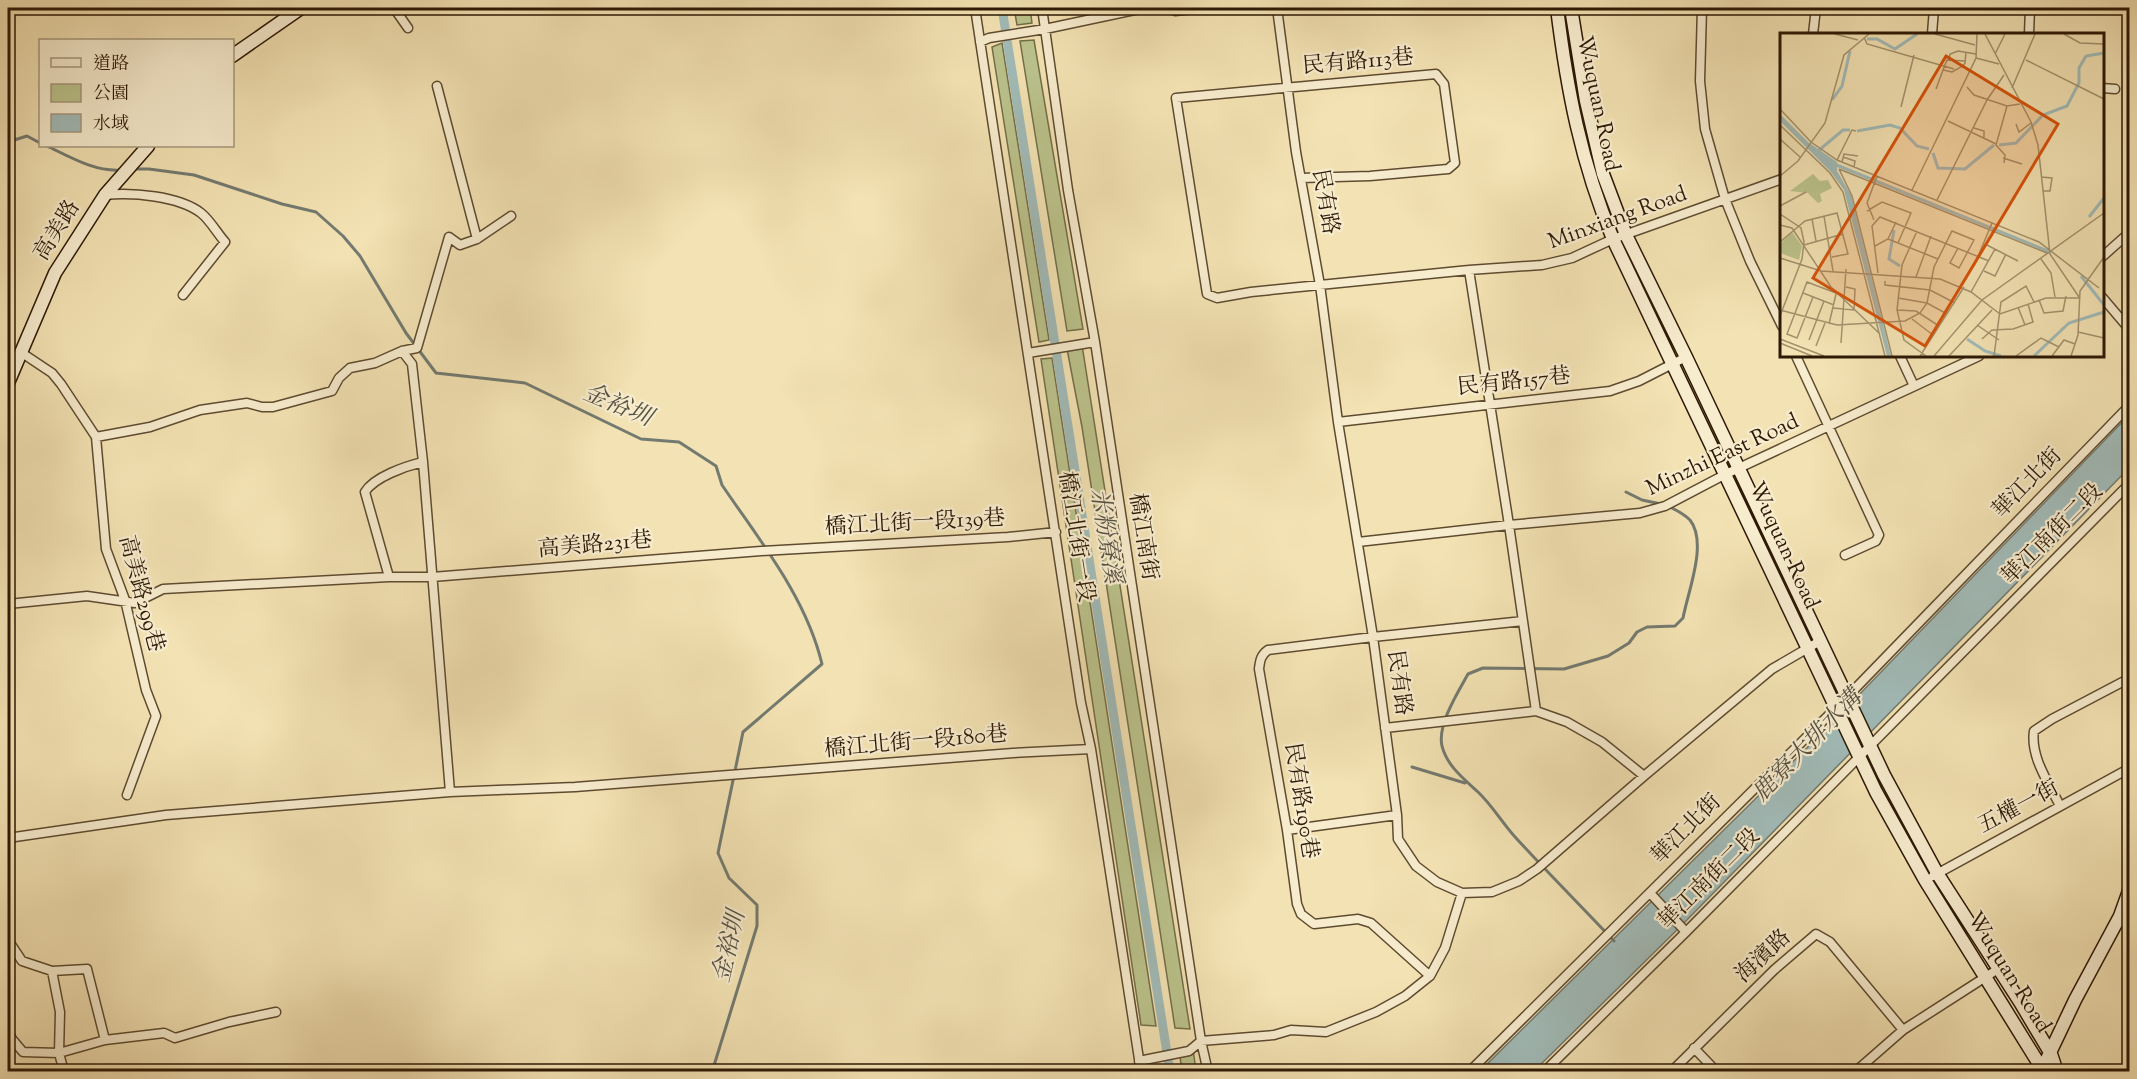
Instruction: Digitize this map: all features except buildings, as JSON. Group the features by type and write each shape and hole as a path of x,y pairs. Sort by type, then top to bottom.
{"street":[{"path":"234,55 301,8"},
{"path":"394,8 408,28"},
{"name":"橋江北街一段","path":"975,8 1081,703 1091,749 1141,1071"},
{"name":"橋江南街","path":"1042,8 1068,190 1095,342 1201,1041 1208,1071"},
{"path":"980,42 993,37 1045,29 1144,8"},
{"path":"1168,8 1175,11 1202,8"},
{"name":"民有路","path":"1277,8 1301,178 1320,285 1338,422 1373,637 1397,815 1398,839 1416,866 1437,882 1462,893 1492,892 1519,881 1537,869 1772,669 1820,641"},
{"name":"Wuquan Road","path":"1557,8 1580,145 1600,208 1620,237 1686,357 1868,742 1937,873 2050,1054 2057,1071"},
{"name":"Wuquan Road","path":"1571,8 1586,101 1620,237 1672,365 1726,474 1857,753 1925,880 2042,1070"},
{"path":"1702,8 1700,81 1705,129 1725,199 1750,261 1780,322"},
{"path":"1814,33 1816,8"},
{"path":"1932,33 1934,8"},
{"path":"2029,33 2031,8"},
{"name":"民有路113巷","path":"1289,87 1436,74 1444,84 1455,163 1448,169 1370,176 1301,178"},
{"path":"437,86 477,239"},
{"name":"Minxiang Road","path":"1289,87 1176,98 1207,294 1217,298 1320,285 1542,265 1572,258 1620,237 1780,180"},
{"path":"2104,88 2115,89"},
{"name":"高美路","path":"8,383 55,273 105,195 147,147"},
{"path":"105,195 122,193 182,202 202,214 225,242 183,295"},
{"path":"96,437 150,427 200,410 247,403 273,407 332,391 339,378 350,368 375,363 402,351 417,348 449,237 460,245 477,239 511,216"},
{"path":"2104,256 2130,232"},
{"path":"1469,270 1536,711"},
{"path":"2104,298 2130,330"},
{"path":"1028,352 1095,342"},
{"path":"402,351 412,364 423,462 450,792"},
{"name":"高美路299巷","path":"22,353 52,373 62,384 96,437 106,549 125,600 146,690 156,716 127,795"},
{"name":"民有路157巷","path":"1338,422 1610,391 1639,381 1686,357"},
{"path":"1796,357 1879,535 1876,541 1845,555"},
{"path":"1900,357 1914,386"},
{"name":"Minzhi East Road","path":"1358,542 1640,513 1665,506 1726,474 1977,357"},
{"name":"華江北街","path":"1469,1071 1652,895 1848,700 2130,405"},
{"path":"389,577 365,492 369,486 407,465 423,462"},
{"name":"華江南街二段","path":"1544,1071 1857,753 2130,483"},
{"name":"橋江北街一段139巷","path":"761,551 1008,537 1056,532"},
{"name":"高美路231巷","path":"8,604 87,596 135,603 163,589 389,577 432,577 761,551"},
{"path":"1373,637 1523,621"},
{"name":"民有路190巷","path":"1373,637 1268,650 1262,655 1259,669 1287,830 1297,904 1301,914 1314,924 1358,919 1371,923 1430,976"},
{"path":"2060,806 2035,754 2032,741 2034,731 2052,719 2130,678"},
{"path":"1385,728 1536,711 1567,722 1602,742 1644,776"},
{"name":"橋江北街一段180巷","path":"8,838 166,815 450,792 575,787 1091,749"},
{"name":"五權一街","path":"1925,880 2130,768"},
{"path":"1287,830 1397,815"},
{"path":"2042,1070 2075,1000 2120,916 2130,888"},
{"path":"1139,1061 1190,1051 1201,1041 1274,1035 1291,1030 1326,1032 1376,1012 1405,996 1430,976 1445,948 1462,893"},
{"path":"1652,895 1684,930"},
{"name":"海濱路","path":"1671,1071 1774,970 1816,934 1830,942 1903,1030"},
{"path":"8,940 22,962 52,971 87,969 105,1040"},
{"path":"1855,1071 1903,1030 1998,969"},
{"path":"52,971 60,1012 59,1053 64,1071"},
{"path":"9,1038 23,1052 59,1053 105,1040 164,1033 175,1038 229,1022 276,1012"},
{"path":"1694,1048 1717,1071"}],"green space":[{"path":"1014,8 1030,8 1032,23 1017,25"},
{"path":"1034,40 1083,329 1067,331 1020,41"},
{"path":"1002,43 1049,340 1039,342 992,47"},
{"path":"1082,345 1190,1029 1175,1028 1082,427 1067,349"},
{"path":"1052,358 1156,1026 1141,1025 1041,359"},
{"path":"1193,1049 1196,1071 1182,1071 1179,1050"}],"water":[{"path":"2129,415 2129,468 1684,923 1534,1071 1479,1072 1828,727"}],"waterway":[{"name":"米粉寮溪","path":"1002,8 1170,1072"},
{"name":"金裕圳","path":"8,142 27,136 39,142"},
{"name":"金裕圳","path":"49,147 92,166 121,170"},
{"name":"金裕圳","path":"133,169 194,175 282,204 316,212 343,236 360,256 406,333 436,373 525,383 641,439 679,442 716,466 722,485 793,593 815,639 822,664 743,732 718,853 729,878 757,905 757,926 712,1072"},
{"path":"1626,492 1642,500 1661,504"},
{"path":"1614,941 1516,838 1483,797 1457,772 1444,753 1441,738 1449,709 1468,674 1483,668 1564,669 1608,656 1629,643 1637,632 1647,627 1675,626 1683,618 1695,568 1697,541 1690,520 1670,507"},
{"path":"1412,767 1465,783"}],"water label":[{"name":"鹿寮大排水溝","path":"1808,746"}]}
